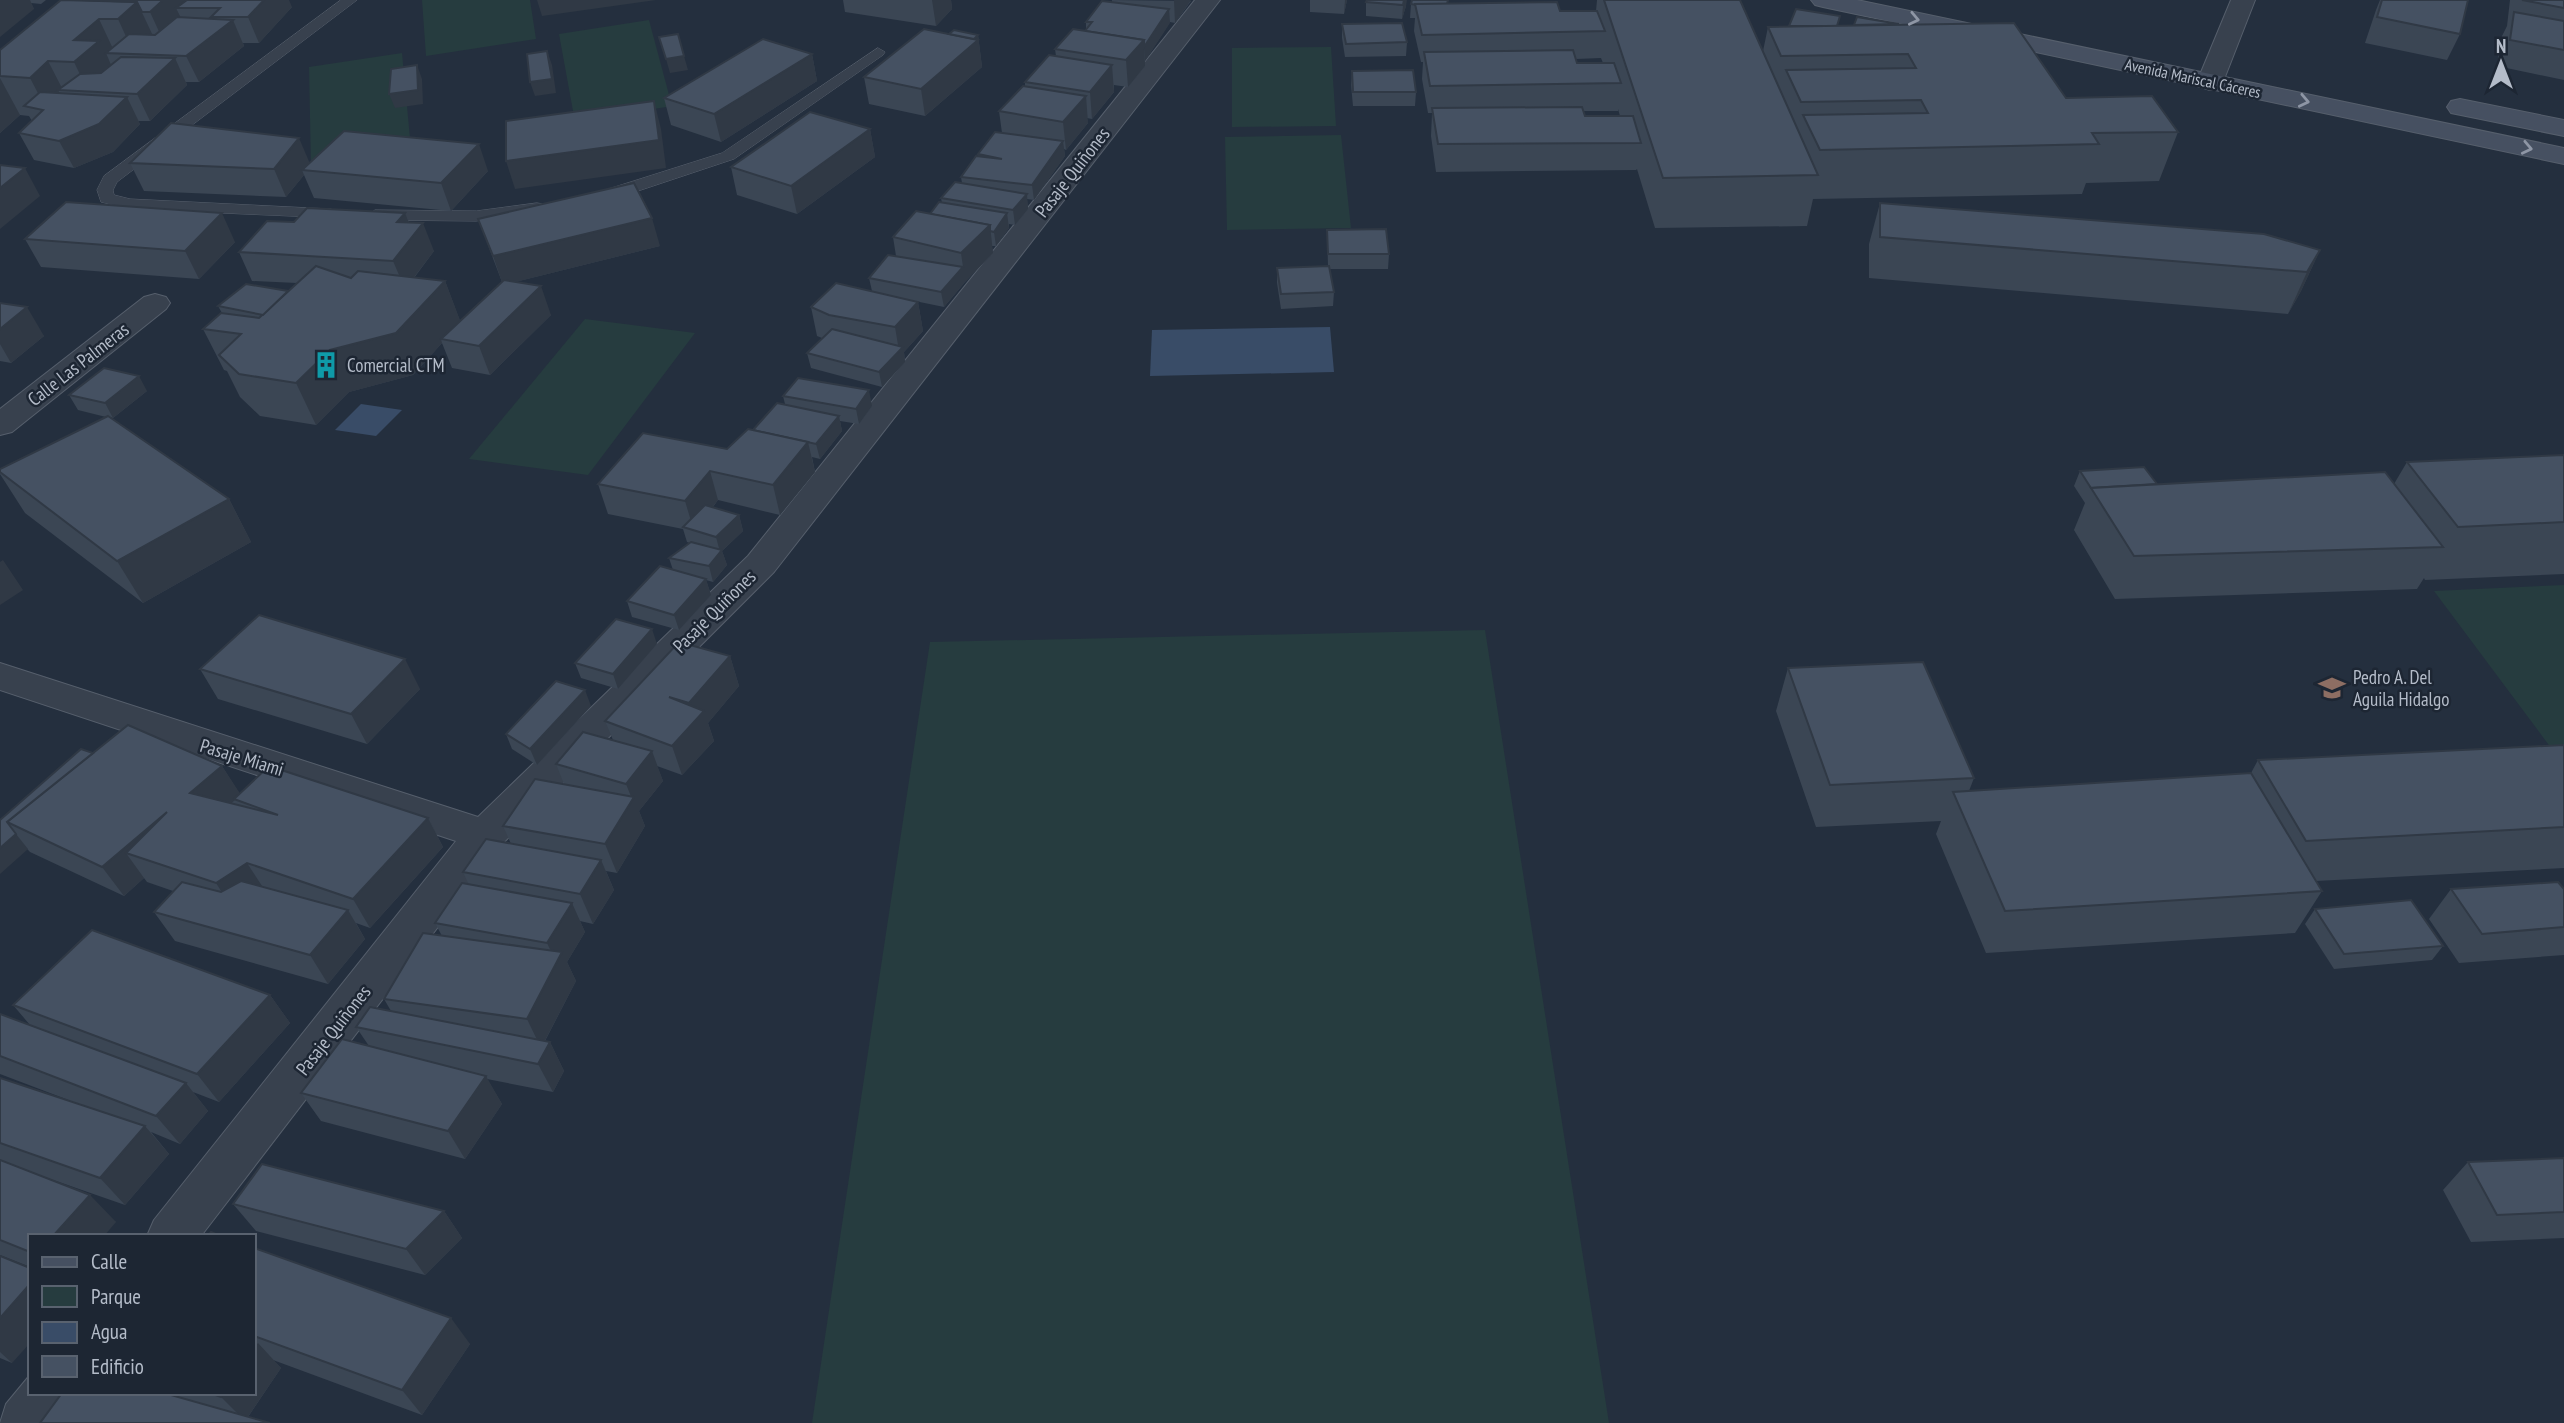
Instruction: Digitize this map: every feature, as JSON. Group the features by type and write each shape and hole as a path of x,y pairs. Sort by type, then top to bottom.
{"main road":[{"name":"Avenida Mariscal Cáceres","path":"1823,0 2215,70 2564,156"},
{"path":"1936,0 2098,33"},
{"name":"Avenida Mariscal Cáceres","path":"2193,53 2215,70 2246,64"},
{"path":"2432,102 2564,128"}],"street":[{"name":"Pasaje Quiñones","path":"174,1234 485,835 761,564 1208,0"},
{"path":"2215,70 2243,0"},
{"name":"Calle Las Palmeras","path":"0,425 155,303"},
{"name":"Pasaje Miami","path":"0,676 183,739 336,785 485,835"},
{"path":"25,1423 46,1395"}],"lane":[{"path":"350,0 110,179 105,190 107,198 129,204 348,214 476,216 552,205"},
{"path":"587,199 673,176 727,156 878,52"}],"green space":[{"path":"422,0 530,0 536,39 426,56"},
{"path":"649,20 672,106 575,122 559,34"},
{"path":"1331,47 1336,126 1232,127 1232,48"},
{"path":"402,53 411,149 311,166 309,67"},
{"path":"1341,135 1351,228 1227,230 1225,137"},
{"path":"585,319 695,333 588,475 469,459"},
{"path":"2564,585 2564,764 2563,764 2434,591"},
{"path":"1485,630 1609,1423 812,1423 930,642"}],"water":[{"path":"1330,327 1334,372 1150,376 1152,330"},
{"path":"361,404 402,410 376,436 335,430"}],"building":[{"path":"61,0 137,2 118,19 99,19 74,40 99,41 74,62 48,61 30,78 0,76 0,50"},
{"path":"83,0 163,0 150,12 142,12 137,2"},
{"path":"187,0 264,0 248,17 211,17 220,8 176,8"},
{"path":"1404,0 1403,5 1366,2"},
{"path":"1412,0 1448,0 1447,4 1416,5 1411,4"},
{"path":"1604,0 1740,0 1818,175 1663,178"},
{"path":"2382,0 2468,0 2460,34 2377,17"},
{"path":"2522,0 2564,0 2564,8"},
{"path":"1102,1 1169,9 1144,47 1144,40 1085,31 1092,22 1086,22"},
{"path":"1557,2 1560,11 1597,11 1605,31 1422,35 1415,4"},
{"path":"1796,9 1840,16 1837,26 1789,26"},
{"path":"2514,12 2564,21 2564,50 2510,40"},
{"path":"177,17 233,20 186,56 106,53 129,34 155,35"},
{"path":"1857,17 1899,24 1854,25"},
{"path":"1402,23 1407,42 1346,44 1342,24"},
{"path":"2014,23 2066,98 2152,96 2178,132 2092,133 2099,144 1820,150 1803,115 1928,113 1921,100 1801,102 1786,70 1916,68 1908,54 1781,56 1768,27"},
{"path":"924,29 978,40 921,89 864,77"},
{"path":"1073,29 1144,40 1126,60 1055,49"},
{"path":"954,30 978,35 974,39 949,34"},
{"path":"678,34 684,56 666,59 659,37"},
{"path":"763,39 812,54 714,114 664,98"},
{"path":"1573,50 1577,63 1614,63 1621,83 1430,86 1424,52"},
{"path":"547,51 552,79 530,82 527,54"},
{"path":"1049,55 1112,65 1090,92 1025,82"},
{"path":"121,57 175,58 137,94 58,90 80,74 101,73"},
{"path":"417,65 418,90 389,94 391,69"},
{"path":"1413,70 1416,92 1353,92 1352,71"},
{"path":"1023,86 1086,96 1063,122 999,111"},
{"path":"40,92 127,97 99,124 59,141 19,133 43,110 24,106"},
{"path":"654,101 659,140 506,161 506,121"},
{"path":"1582,107 1585,116 1633,116 1641,143 1438,144 1432,108"},
{"path":"810,112 870,129 791,186 731,167"},
{"path":"171,123 299,138 274,169 130,163"},
{"path":"344,131 479,144 441,183 302,170"},
{"path":"995,132 1063,141 1032,185 961,177 976,156 1002,159 978,154"},
{"path":"0,165 25,168 0,188"},
{"path":"955,182 1027,194 1013,210 941,198"},
{"path":"634,183 652,218 493,256 478,219"},
{"path":"66,202 222,213 185,251 25,239"},
{"path":"939,202 1007,213 994,232 990,231 990,225 930,214"},
{"path":"1880,203 2264,234 2320,250 2307,272 1880,237"},
{"path":"307,208 405,213 397,222 423,223 393,261 239,252 267,221 294,222"},
{"path":"916,211 990,225 961,253 893,237"},
{"path":"1386,229 1389,254 1328,254 1327,230"},
{"path":"888,255 963,267 941,292 869,278"},
{"path":"316,266 351,278 358,271 445,281 396,333 330,350 296,383 239,374 219,355 241,334 203,329 221,313 259,318"},
{"path":"1329,266 1334,292 1281,294 1277,268"},
{"path":"504,280 541,286 479,346 441,339"},
{"path":"836,283 918,302 895,327 829,315 811,307"},
{"path":"246,284 288,291 263,315 218,306"},
{"path":"0,303 27,307 0,329"},
{"path":"832,329 903,347 879,372 807,353"},
{"path":"104,368 139,376 105,403 69,395"},
{"path":"798,378 869,390 856,409 783,396"},
{"path":"777,403 839,416 816,444 753,430"},
{"path":"108,416 229,499 117,561 0,472 0,469"},
{"path":"748,429 808,442 773,485 710,471 685,501 598,484 643,433 727,449"},
{"path":"2564,455 2564,522 2458,527 2407,462"},
{"path":"2144,467 2157,484 2091,488 2080,471"},
{"path":"2385,472 2443,547 2134,556 2091,488"},
{"path":"705,505 739,515 716,537 683,527"},
{"path":"691,542 722,550 709,566 669,558"},
{"path":"660,566 706,579 674,615 627,601"},
{"path":"259,615 405,659 351,714 200,669"},
{"path":"616,619 652,629 613,674 575,663"},
{"path":"679,642 730,656 689,703 669,697 704,711 672,746 605,721"},
{"path":"1923,662 1974,778 1830,785 1788,668"},
{"path":"556,681 585,690 530,749 506,734"},
{"path":"128,725 222,766 190,793 278,815 234,799 269,766 428,818 353,899 247,863 216,883 126,853 167,812 102,867 7,822"},
{"path":"583,732 652,751 626,784 556,764"},
{"path":"2564,745 2564,827 2306,841 2258,760"},
{"path":"81,749 93,753 7,822 16,834 0,848 0,820"},
{"path":"2251,773 2322,891 2005,911 1953,792"},
{"path":"535,779 634,797 605,844 503,826"},
{"path":"486,839 601,860 580,894 463,872"},
{"path":"241,881 348,910 310,955 154,912 182,882 221,892"},
{"path":"2558,882 2564,889 2564,927 2482,934 2451,889"},
{"path":"462,883 572,903 547,943 435,923"},
{"path":"2411,900 2443,946 2344,954 2315,909"},
{"path":"92,930 270,995 197,1074 13,1005"},
{"path":"423,933 562,952 527,1019 384,999"},
{"path":"370,1007 550,1042 538,1064 356,1027"},
{"path":"0,1014 186,1083 156,1116 0,1056"},
{"path":"342,1039 486,1076 448,1131 301,1093"},
{"path":"0,1078 145,1126 100,1178 0,1143"},
{"path":"2564,1158 2564,1212 2497,1215 2468,1162"},
{"path":"0,1160 90,1195 55,1234 28,1234 28,1251 0,1240"},
{"path":"262,1164 444,1211 406,1249 233,1204"},
{"path":"256,1249 451,1318 402,1390 256,1337"},
{"path":"0,1256 28,1267 28,1286 0,1318"},
{"path":"61,1395 171,1395 270,1423 40,1423"}],"place":[{"name":"Comercial CTM","path":"326,365"},
{"name":"Pedro A. Del Aguila Hidalgo","path":"2332,688"}]}
